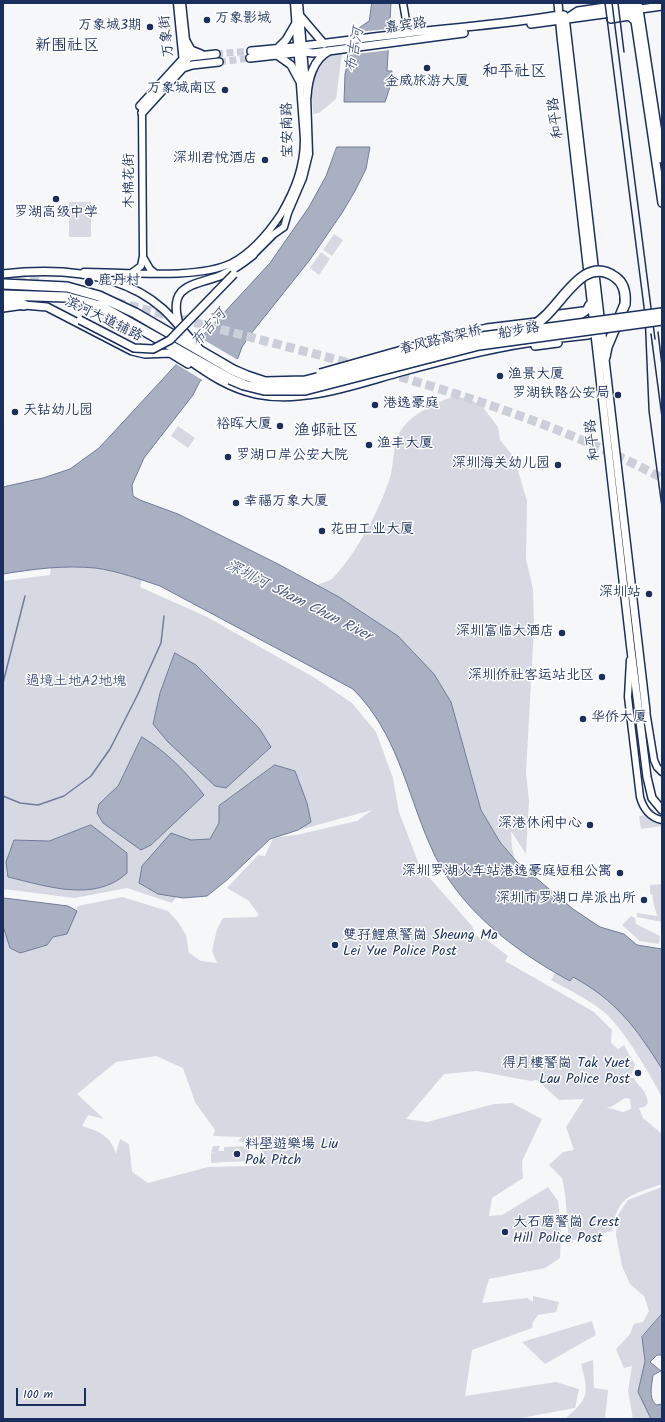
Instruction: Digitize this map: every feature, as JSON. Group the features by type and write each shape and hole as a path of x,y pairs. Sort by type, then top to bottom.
{"highway":[{"path":"510,332 539,323 547,316 576,282 590,273 605,272 619,280 625,293 625,304 607,347 605,357"},
{"path":"3,284 51,285 83,290 134,312 178,345 232,374"},
{"path":"3,295 55,296 88,302 113,312 157,337 202,352 232,374"},
{"path":"3,301 24,305"},
{"name":"春风路高架桥","path":"232,374 255,380 282,383 317,379 451,343 510,332 662,313"},
{"name":"春风路高架桥","path":"232,374 244,385 264,390 305,390 479,345 662,320"}],"main road":[{"name":"和平路","path":"558,3 562,18 601,323 646,711"},
{"name":"嘉宾路","path":"300,49 313,53 390,43 562,18 578,11 633,3"},
{"name":"嘉宾路","path":"250,55 300,49 343,40 408,32 562,18 629,14 638,7 662,6"},
{"path":"638,7 662,159"},
{"path":"629,14 634,13 662,203"},
{"name":"和平路","path":"562,18 594,332 644,754 649,791 655,803 662,810"},
{"path":"299,80 290,63 276,52 299,20 324,44"},
{"path":"141,110 185,64 212,54 193,52 188,48 186,41"},
{"path":"307,96 311,73 319,59 330,51"},
{"path":"185,64 219,62"},
{"path":"39,305 59,309 134,348 153,349 170,340 253,255"},
{"path":"178,345 180,327 177,316 178,300 182,292 193,284 228,272 253,255"},
{"path":"3,274 28,272 72,272 101,277 139,293 162,309 178,345"},
{"path":"589,305 590,294"},
{"name":"滨河大道辅路","path":"3,308 24,305 39,305 56,311 140,354 178,345"},
{"name":"船步路","path":"496,327 581,315 586,311 589,305"},
{"name":"船步路","path":"282,383 301,379 459,334 540,317 582,311 589,305"},
{"path":"568,318 575,321 578,326 577,332 569,337"},
{"path":"531,322 525,327 524,334 527,340 533,342"},
{"path":"594,332 601,323"},
{"name":"船步路","path":"178,345 211,376 229,386 251,392 282,397 311,394 462,356 533,342 581,336 594,332"},
{"path":"581,336 589,337 596,346"},
{"path":"521,345 534,346 587,340 596,346"}],"street":[{"name":"万象街","path":"177,3 185,64"},
{"name":"万象街","path":"182,3 186,41 185,64"},
{"name":"宝安南路","path":"294,3 299,20"},
{"name":"宝安南路","path":"72,272 198,272 230,264 250,250 272,227 292,193 303,160 304,139 299,80 299,3"},
{"path":"403,3 408,32"},
{"name":"宝安南路","path":"253,255 274,234 284,227 288,213 303,178 309,148 307,96 300,49"},
{"name":"木棉花街","path":"141,110 143,256"},
{"path":"143,256 144,261 150,269 156,273"},
{"path":"133,272 141,266 143,256"},
{"path":"631,650 628,697 640,795 644,806 650,814 655,818 662,820"},
{"path":"646,711 654,760 657,767 662,772"}],"green space":[{"path":"330,53 342,53 336,99 319,113 313,114 311,82 320,61"},
{"path":"69,202 91,202 91,237 69,237"},
{"path":"334,234 343,240 332,256 323,250"},
{"path":"321,252 330,259 319,275 310,268"},
{"path":"452,397 467,398 482,406 498,427 500,440 514,457 527,501 526,559 533,589 534,628 526,773 529,801 526,854 511,831 512,848 515,859 500,841 481,810 468,761 398,636 339,597 317,585 333,578 342,568 359,543 375,515 391,474 395,446 401,430 417,414 438,402"},
{"path":"178,426 195,438 188,448 171,436"},
{"name":"過境土地A2地塊","path":"30,561 126,569 358,683 584,983 602,995 622,1012 652,1052 662,1069 662,1098 636,1052 611,1019 592,1003 551,980 555,973 520,949 492,927 457,890 447,877 430,845 390,743 380,724 352,689 160,586 142,580 140,587 207,617 315,678 352,703 376,732 393,778 399,812 420,867 472,926 476,936 486,939 508,956 505,961 594,1012 612,1030 611,1043 618,1049 624,1045 635,1065 630,1078 634,1078 644,1092 648,1103 644,1107 639,1108 643,1118 662,1134 662,1184 627,1198 618,1210 612,1231 569,1241 565,1193 562,1178 549,1165 563,1152 574,1150 566,1127 584,1099 559,1100 537,1080 531,1081 477,1071 444,1074 406,1119 427,1122 494,1104 512,1103 542,1119 522,1161 523,1178 492,1198 489,1216 502,1215 548,1187 558,1201 561,1229 560,1258 545,1268 489,1279 482,1303 527,1298 533,1302 533,1296 559,1302 556,1312 538,1315 533,1322 532,1328 472,1350 465,1396 556,1382 579,1389 575,1408 516,1419 3,1419 3,926 10,948 20,953 47,945 53,937 67,934 78,906 122,897 168,911 178,922 186,935 189,953 201,961 217,963 212,951 217,929 223,918 256,917 259,915 249,901 227,888 258,855 265,856 273,838 296,835 357,821 372,810 266,839 176,897 172,903 127,888 75,898 3,889 3,581 50,575 51,568 3,574","holes":["156,1056 183,1068 195,1102 215,1130 213,1136 242,1137 238,1141 251,1144 262,1137 262,1163 254,1166 208,1167 148,1183 132,1172 129,1144 120,1139 116,1154 111,1143 104,1135 82,1126 88,1115 104,1119 77,1094 116,1062","625,1098 630,1099 631,1109 623,1112 606,1107 611,1107"]},
{"path":"645,815 651,819 662,822 662,826 641,829 639,816"},
{"path":"662,884 662,922 637,917 637,913 657,916 653,895 650,894 650,885"},
{"path":"631,916 635,918 636,924 660,936 659,944 640,941 622,925"},
{"name":"料壆遊樂場 Liu Pok Pitch","path":"213,1146 220,1146 218,1151 224,1151 224,1147 249,1146 250,1161 211,1163 211,1154 216,1152 211,1153"},
{"path":"662,1187 662,1314 642,1337 645,1361 643,1374 651,1419 633,1419 628,1391 632,1366 624,1368 616,1349 630,1334 634,1324 643,1322 649,1311 644,1296 630,1284 622,1266 616,1235 618,1215 628,1200"},
{"path":"592,1321 596,1335 545,1364 522,1342"},
{"path":"593,1360 594,1388 608,1390 605,1419 565,1419 579,1406 585,1395 586,1389 581,1364"}],"water":[{"name":"布吉河","path":"372,3 391,3 387,71 392,71 390,87 385,102 344,102 345,74 349,58 359,28 369,21"},
{"path":"337,147 370,147 366,169 355,191 342,213 309,261 250,335 242,347 238,358 200,381 193,395 144,458 132,485 133,496 178,514 278,564 339,597 398,636 434,674 451,702 481,810 500,842 517,862 573,909 600,927 624,934 637,945 662,949 662,1069 634,1028 602,995 573,977 570,981 549,969 508,941 488,925 455,888 441,867 430,845 390,743 368,706 353,689 160,586 136,578 104,569 83,567 49,568 3,574 3,487 43,478 70,469 99,448 270,263 309,207 326,176"},
{"path":"175,653 196,665 259,728 271,747 226,788 215,786 168,742 153,724 160,693"},
{"path":"142,737 160,749 176,763 204,795 151,845 141,850 103,823 97,813 99,804 118,786"},
{"path":"275,765 295,771 307,803 311,822 298,830 270,839 227,880 207,896 183,898 158,894 139,883 142,866 171,833 191,840 210,839 219,823 219,806"},
{"path":"91,825 127,853 127,873 114,882 100,888 70,890 54,888 8,877 6,862 14,840 49,841"},
{"path":"4,898 68,906 77,911 67,934 53,937 47,945 20,953 10,948 3,926"},
{"path":"662,1314 662,1355 657,1355 650,1362 661,1371 653,1375 651,1395 656,1405 662,1404 662,1419 651,1419 638,1392 645,1361 642,1337"}],"pier":[{"path":"389,29 390,50 348,55 356,32"},
{"path":"199,337 238,360 204,381 176,364"}],"waterway":[{"path":"3,683 25,596"},
{"path":"3,796 20,803 38,805 64,796 91,776 110,749 138,694 161,643 164,616"}],"tunnel":[{"path":"216,54 251,51"},
{"path":"219,62 250,58"},
{"path":"3,279 43,282"},
{"path":"116,302 357,365"},
{"path":"387,373 457,394 527,418 596,446 662,478"}],"railway":[{"path":"605,3 645,315 649,411 662,507"},
{"path":"612,3 655,339"},
{"path":"618,3 624,52"},
{"path":"658,332 662,366"},
{"path":"651,334 662,417"}],"place":[{"name":"万象影城","path":"207,20"},
{"name":"万象城3期","path":"150,27"},
{"name":"金威旅游大厦","path":"427,68"},
{"name":"万象城南区","path":"225,90"},
{"name":"深圳君悦酒店","path":"265,160"},
{"name":"罗湖高级中学","path":"56,199"},
{"name":"鹿丹村","path":"89,282"},
{"name":"渔景大厦","path":"500,376"},
{"name":"罗湖铁路公安局","path":"618,395"},
{"name":"港逸豪庭","path":"375,405"},
{"name":"天钻幼儿园","path":"15,412"},
{"name":"裕晖大厦","path":"280,426"},
{"name":"渔丰大厦","path":"369,445"},
{"name":"罗湖口岸公安大院","path":"228,457"},
{"name":"深圳海关幼儿园","path":"558,465"},
{"name":"幸福万象大厦","path":"236,503"},
{"name":"花田工业大厦","path":"322,531"},
{"name":"深圳站","path":"649,594"},
{"name":"深圳富临大酒店","path":"562,633"},
{"name":"深圳侨社客运站北区","path":"602,677"},
{"name":"华侨大厦","path":"583,719"},
{"name":"深港休闲中心","path":"590,825"},
{"name":"深圳罗湖火车站港逸豪庭短租公寓","path":"620,873"},
{"name":"深圳市罗湖口岸派出所","path":"644,900"},
{"name":"雙孖鯉魚警崗 Sheung Ma Lei Yue Police Post","path":"335,945"},
{"name":"得月樓警崗 Tak Yuet Lau Police Post","path":"638,1073"},
{"name":"料壆遊樂場 Liu Pok Pitch","path":"237,1154"},
{"name":"大石磨警崗 Crest Hill Police Post","path":"505,1232"}],"district":[{"name":"新围社区","path":"67,47"},
{"name":"和平社区","path":"514,73"},
{"name":"渔邨社区","path":"326,432"}],"water label":[{"name":"深圳河 Sham Chun River","path":"298,602"}]}
